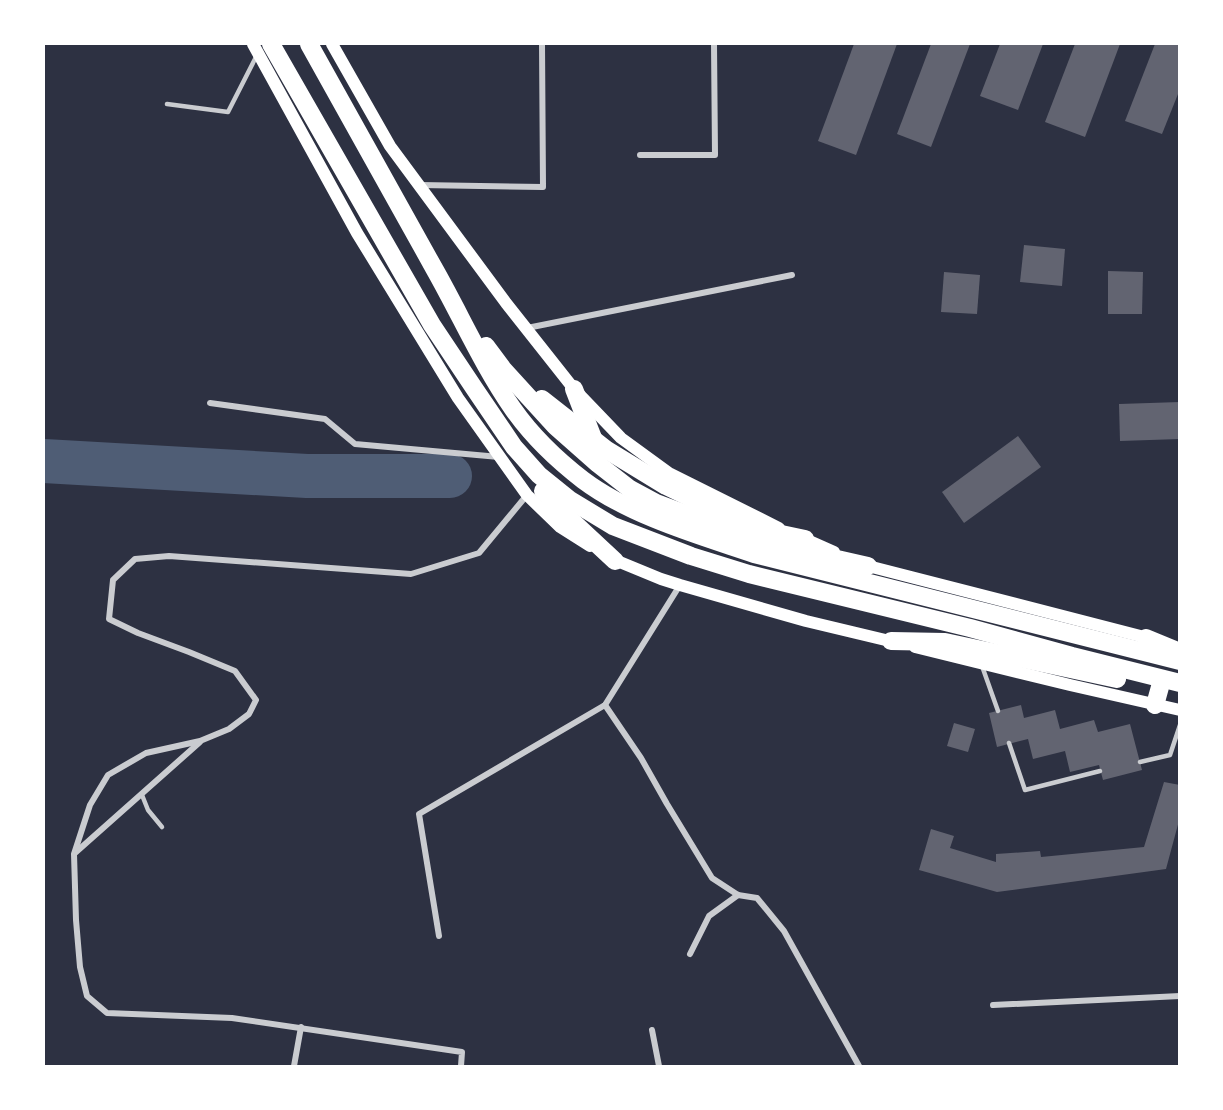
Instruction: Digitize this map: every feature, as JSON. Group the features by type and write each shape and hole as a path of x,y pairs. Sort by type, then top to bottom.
{"highway":[{"path":"309,44 496,383 514,411 534,435 556,458 577,475 613,499 655,518 696,535 754,554 1179,661"},
{"path":"261,46 507,452 571,520 615,561"},
{"path":"454,305 504,369 555,426 630,489 656,503 758,541 868,566"},
{"path":"504,369 607,450 666,486 753,528 805,539"},
{"path":"574,389 593,438"},
{"path":"507,452 570,500 613,526 692,556 749,574 970,628 1179,683"},
{"path":"1146,638 1179,652"},
{"path":"891,641 945,642 1158,696 1179,691"}],"main road":[{"path":"332,44 390,146 506,303 574,389 621,438 669,473 767,522 868,566 1146,638 1179,644"},
{"path":"507,452 527,495 561,528 615,561 661,579 806,621 981,663 1158,696 1179,710"}],"street":[{"path":"420,185 543,187 542,44"},
{"path":"640,155 715,155 714,44"},
{"path":"526,328 792,275"},
{"path":"210,403 325,418 355,444 507,452"},
{"path":"462,1066 462,1052 301,1027 232,1018 107,1012 87,996 80,967 74,854 90,805 108,775 146,753 200,741 229,729 249,714 256,700 235,671 138,633 109,619 113,580 135,559 170,556 411,574 479,553 527,495"},
{"path":"439,936 419,814 605,705 680,585"},
{"path":"605,705 642,758 712,878 738,895 757,898 784,931 859,1066"},
{"path":"74,854 200,741"},
{"path":"690,954 709,916 738,895"},
{"path":"993,1005 1179,996"},
{"path":"294,1066 301,1027"},
{"path":"652,1030 659,1066"}],"lane":[{"path":"167,104 228,112 261,46"},
{"path":"981,663 998,711"},
{"path":"1140,762 1170,755 1179,725"},
{"path":"1009,744 1025,790 1100,771"},
{"path":"142,795 148,810 162,827"}],"building":[{"path":"854,44 897,44 856,155 818,141"},
{"path":"931,44 970,44 931,147 897,134"},
{"path":"1000,44 1043,44 1018,110 980,96"},
{"path":"1075,44 1120,44 1085,137 1045,122"},
{"path":"1155,44 1180,44 1180,89 1162,134 1125,121"},
{"path":"1024,245 1065,249 1062,286 1020,282"},
{"path":"1108,271 1143,272 1142,314 1108,314"},
{"path":"944,272 980,275 977,314 941,312"},
{"path":"1180,402 1180,439 1120,441 1119,404"},
{"path":"1018,436 1041,467 964,523 942,492"},
{"path":"1021,705 1024,718 1055,710 1060,729 1094,720 1098,732 1130,724 1142,770 1103,780 1099,765 1070,772 1065,751 1033,759 1028,739 997,747 989,713"},
{"path":"954,723 975,729 968,752 947,746"},
{"path":"1164,782 1180,785 1180,817 1166,869 997,892 919,870 931,829 954,836 950,848 996,862 996,854 1040,851 1041,857 1144,847"}],"waterway":[{"path":"44,461 307,476 450,476"}]}
